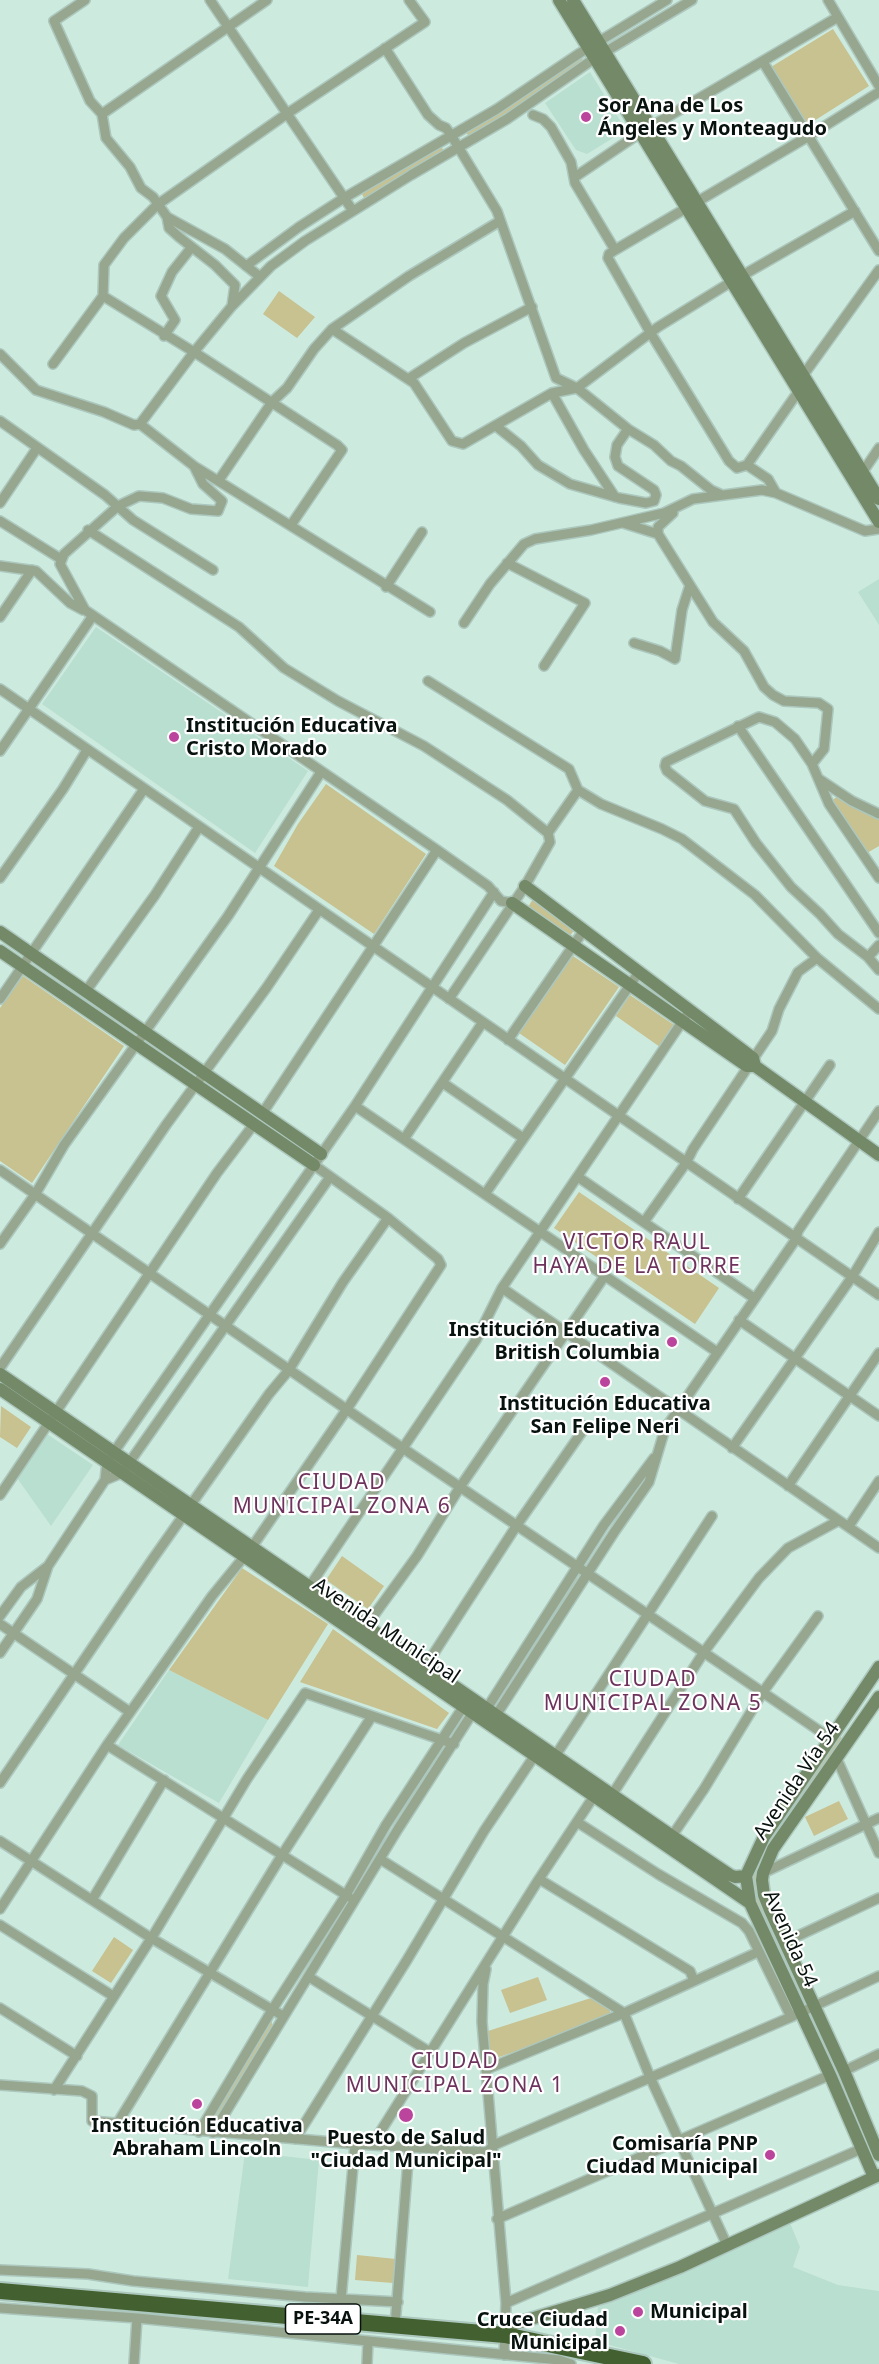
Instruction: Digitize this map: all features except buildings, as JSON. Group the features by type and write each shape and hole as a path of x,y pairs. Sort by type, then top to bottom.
{"highway":[{"name":"PE-34A","path":"0,2291 505,2335 549,2356 643,2364"}],"street":[{"path":"85,0 54,21 90,100 102,114 106,138 130,167 141,188 153,197 167,217 225,249 259,276"},
{"path":"210,0 353,211"},
{"path":"102,114 267,0"},
{"path":"53,364 103,296 104,265 109,255 157,205 288,113 425,22 409,0"},
{"path":"559,0 596,50 692,206 736,279 798,392 859,477 879,499"},
{"path":"573,0 596,50"},
{"path":"0,354 36,390 104,412 134,425 140,424 194,352 259,276 304,241 507,119 596,50 667,0"},
{"path":"246,266 299,227 344,198 596,50 692,0"},
{"path":"828,0 879,86"},
{"path":"575,177 645,131 838,17"},
{"path":"385,48 428,115 446,128 451,135 497,211 556,378 577,388 628,429 654,445 671,462 681,466 711,490 720,494"},
{"path":"763,62 879,251"},
{"path":"879,92 609,254 609,261 650,332 733,466 742,467 747,465 798,392 802,377 879,270"},
{"path":"533,115 543,119 551,126 571,162 575,183 615,250"},
{"path":"332,330 414,383 452,441 463,444 552,393 577,388 650,332 736,279 855,212"},
{"path":"167,217 170,228 191,248 215,265 235,285 232,306"},
{"path":"219,480 272,402 287,388 314,349 328,337 332,330 409,276 500,221"},
{"path":"164,336 175,320 161,296 172,272 191,248"},
{"path":"736,279 802,377 859,477 879,522"},
{"path":"103,296 272,402 342,450 291,525"},
{"path":"408,379 464,343 532,307"},
{"path":"552,393 584,450 615,497"},
{"path":"0,421 118,506 133,520 213,570"},
{"path":"140,424 194,466 291,525 386,587 430,612"},
{"path":"496,426 521,446 538,465 553,474 591,491 646,502 654,501 656,495 647,485 618,466 615,457 617,446 628,429"},
{"path":"0,503 37,448"},
{"path":"859,477 879,448"},
{"path":"747,465 768,479 776,493"},
{"path":"89,614 60,564 68,549 118,506 139,496 163,498 191,509 218,511 222,501 202,484 194,466"},
{"path":"812,764 824,749 828,709 819,703 784,701 764,687 744,651 713,622 658,534 658,527 661,522 693,499 762,490 776,493 865,531 879,529"},
{"path":"464,623 490,584 524,544 535,539 664,513 682,506"},
{"path":"0,521 61,559"},
{"path":"622,523 658,534"},
{"path":"88,531 239,627 284,668 338,701 424,746 507,800 548,833 550,842 525,886 449,999"},
{"path":"386,587 422,532"},
{"path":"507,563 585,603 544,666"},
{"path":"0,566 32,570 42,575 70,603 437,850 494,892 501,901 512,903 683,1022 752,1063 879,1155"},
{"path":"0,617 32,570"},
{"path":"634,643 660,651 675,659 682,610 690,585"},
{"path":"0,751 89,614"},
{"path":"428,681 569,769 578,789 601,804 662,828 682,839 755,895 818,958 879,1009"},
{"path":"0,689 879,1295"},
{"path":"879,878 829,804 812,764 795,739 775,722 759,717 666,762 667,771 705,801 734,809 756,843 791,887 838,934 867,957 879,970"},
{"path":"738,726 879,933"},
{"path":"0,878 63,789 87,750"},
{"path":"0,1244 36,1193 64,1145 260,868 321,772"},
{"path":"817,777 852,801 879,814"},
{"path":"0,999 144,789"},
{"path":"548,833 578,789"},
{"path":"86,991 155,895 199,827"},
{"path":"262,1114 437,850"},
{"path":"525,886 690,1010 752,1063"},
{"path":"0,1653 37,1599 48,1566 105,1480 110,1457 355,1106 494,892"},
{"path":"0,1368 195,1084 267,987 319,910"},
{"path":"508,1040 584,930"},
{"path":"0,932 321,1154"},
{"path":"867,957 879,945"},
{"path":"0,951 314,1165 388,1218 438,1259 441,1265 347,1409 252,1547 212,1596 107,1745 0,1909"},
{"path":"644,1222 686,1163 772,1031 798,972 818,958"},
{"path":"485,1194 563,1078 639,972"},
{"path":"303,1597 476,1340 502,1288 690,1010"},
{"path":"404,1139 483,1022"},
{"path":"738,1199 830,1065"},
{"path":"443,1083 523,1138"},
{"path":"355,1106 717,1352"},
{"path":"213,2133 380,1859 454,1744 589,1573 649,1482 665,1429 796,1239 798,1231 879,1111"},
{"path":"0,1496 217,1173 254,1124"},
{"path":"0,1170 404,1449 830,1738"},
{"path":"105,1480 126,1467 330,1177"},
{"path":"578,1177 754,1298"},
{"path":"0,1783 269,1394 289,1370 343,1282 388,1218"},
{"path":"732,1448 852,1277 879,1232"},
{"path":"363,1631 417,1556 460,1487 604,1277"},
{"path":"502,1288 879,1548"},
{"path":"739,1320 879,1416"},
{"path":"788,1486 879,1353"},
{"name":"Avenida Municipal","path":"0,1374 52,1417 110,1457 188,1510 252,1547 310,1586 363,1631"},
{"name":"Avenida Municipal","path":"0,1389 52,1417"},
{"path":"422,1672 517,1525 586,1426"},
{"path":"199,2132 272,2010 346,1895 386,1825 443,1739 480,1711 604,1525 658,1453"},
{"path":"849,1526 879,1481"},
{"name":"Avenida Municipal","path":"188,1510 244,1557 303,1597 363,1631 538,1751 594,1796 730,1875 746,1876"},
{"path":"552,1761 711,1516"},
{"path":"372,2145 539,1879 594,1796 612,1795 704,1652 759,1578 788,1548 838,1521"},
{"path":"0,1616 21,1587 48,1566"},
{"path":"669,1841 764,1692 818,1616"},
{"path":"0,1624 130,1712"},
{"name":"Avenida 54","path":"876,2176 861,2149 830,2075 796,2014 750,1903 746,1876 764,1837 879,1667"},
{"path":"54,2090 151,1938 261,1758 305,1693 454,1744"},
{"name":"Avenida Vía 54","path":"762,1873 773,1849 879,1697"},
{"path":"117,2124 282,1855 372,1716"},
{"path":"107,1745 356,1901"},
{"path":"295,2139 484,1831 538,1751"},
{"path":"836,1757 879,1853"},
{"name":"Avenida Municipal","path":"552,1761 612,1795 750,1903"},
{"path":"92,1900 164,1780"},
{"path":"878,2146 764,1895 762,1873 879,1818"},
{"path":"577,1822 658,1874 742,1923 749,1931 758,1952 796,2014"},
{"path":"0,1841 151,1938 283,2016"},
{"path":"380,1859 624,2013 650,2077 727,2245"},
{"path":"539,1879 690,1971 694,1981"},
{"path":"785,1942 879,1898"},
{"path":"0,1925 113,1996"},
{"path":"487,2069 624,2013 758,1952"},
{"path":"487,1964 482,2001 494,2145 497,2219 506,2303 504,2355"},
{"path":"0,2085 82,2091 92,2096 92,2121 199,2132 487,2152 494,2145 879,1976"},
{"path":"309,1977 430,2052"},
{"path":"0,2008 77,2056"},
{"path":"844,2071 879,2054"},
{"path":"497,2219 830,2075"},
{"path":"341,2299 355,2144"},
{"path":"394,2326 398,2302 409,2148"},
{"path":"506,2303 861,2149"},
{"path":"505,2335 514,2324 610,2295 680,2267 876,2176"},
{"path":"0,2270 88,2274 133,2281 398,2302"},
{"path":"0,2308 137,2318 504,2355 549,2356 571,2364"},
{"path":"134,2364 137,2318"},
{"path":"367,2364 368,2342"}],"shaded area":[{"path":"833,29 869,86 806,126 771,67"},
{"path":"581,57 583,61 501,118 469,137 466,132"},
{"name":"Sor Ana de Los Ángeles y Monteagudo","path":"590,72 626,130 587,154 576,150 545,103"},
{"path":"440,145 444,151 364,198 361,192"},
{"path":"279,291 315,317 297,338 263,314"},
{"path":"879,579 879,625 858,592"},
{"name":"Institución Educativa Cristo Morado","path":"96,627 308,771 255,853 42,704"},
{"path":"326,784 426,854 374,934 274,866 298,824"},
{"path":"838,796 879,819 879,846 867,853 831,801"},
{"path":"533,899 574,930 570,936 528,907"},
{"path":"573,956 619,987 565,1065 519,1033"},
{"path":"23,976 124,1046 32,1183 0,1161 0,1008"},
{"path":"630,995 674,1025 660,1047 616,1016"},
{"path":"579,1192 719,1288 695,1324 554,1228"},
{"path":"1,1406 31,1427 17,1448 0,1437"},
{"path":"47,1434 93,1465 51,1526 17,1478"},
{"path":"342,1556 384,1586 368,1609 326,1580"},
{"path":"242,1568 328,1624 268,1720 169,1670"},
{"path":"575,1578 578,1582 498,1703 497,1698"},
{"path":"333,1629 449,1713 437,1729 300,1682"},
{"path":"169,1670 268,1720 219,1803 118,1745"},
{"path":"838,1735 843,1739 772,1842 759,1867 801,1989 797,1991 755,1900 753,1875 759,1855"},
{"path":"839,1801 848,1819 814,1836 805,1817"},
{"path":"114,1937 133,1950 111,1983 92,1971"},
{"path":"538,1977 547,2000 510,2013 501,1990"},
{"path":"591,1998 610,2009 610,2014 535,2045 490,2060 488,2031"},
{"path":"269,2022 272,2022 272,2025 235,2090 214,2119 214,2116"},
{"path":"245,2152 319,2160 308,2287 228,2279"},
{"path":"790,2223 800,2247 793,2267 838,2285 879,2291 879,2364 679,2364 595,2341 598,2307 695,2267"},
{"path":"357,2255 396,2259 393,2283 355,2280"}],"place":[{"name":"Sor Ana de Los Ángeles y Monteagudo","path":"586,117"},
{"name":"Institución Educativa Cristo Morado","path":"174,737"},
{"name":"Institución Educativa British Columbia","path":"672,1342"},
{"name":"Institución Educativa San Felipe Neri","path":"605,1382"},
{"name":"Institución Educativa Abraham Lincoln","path":"197,2104"},
{"name":"Puesto de Salud \"Ciudad Municipal\"","path":"406,2115"},
{"name":"Comisaría PNP Ciudad Municipal","path":"770,2155"},
{"name":"Municipal","path":"638,2312"},
{"name":"Cruce Ciudad Municipal","path":"620,2331"}],"district":[{"name":"VICTOR RAUL HAYA DE LA TORRE","path":"637,1255"},
{"name":"CIUDAD MUNICIPAL ZONA 6","path":"342,1495"},
{"name":"CIUDAD MUNICIPAL ZONA 5","path":"653,1692"},
{"name":"CIUDAD MUNICIPAL ZONA 1","path":"455,2074"}]}
